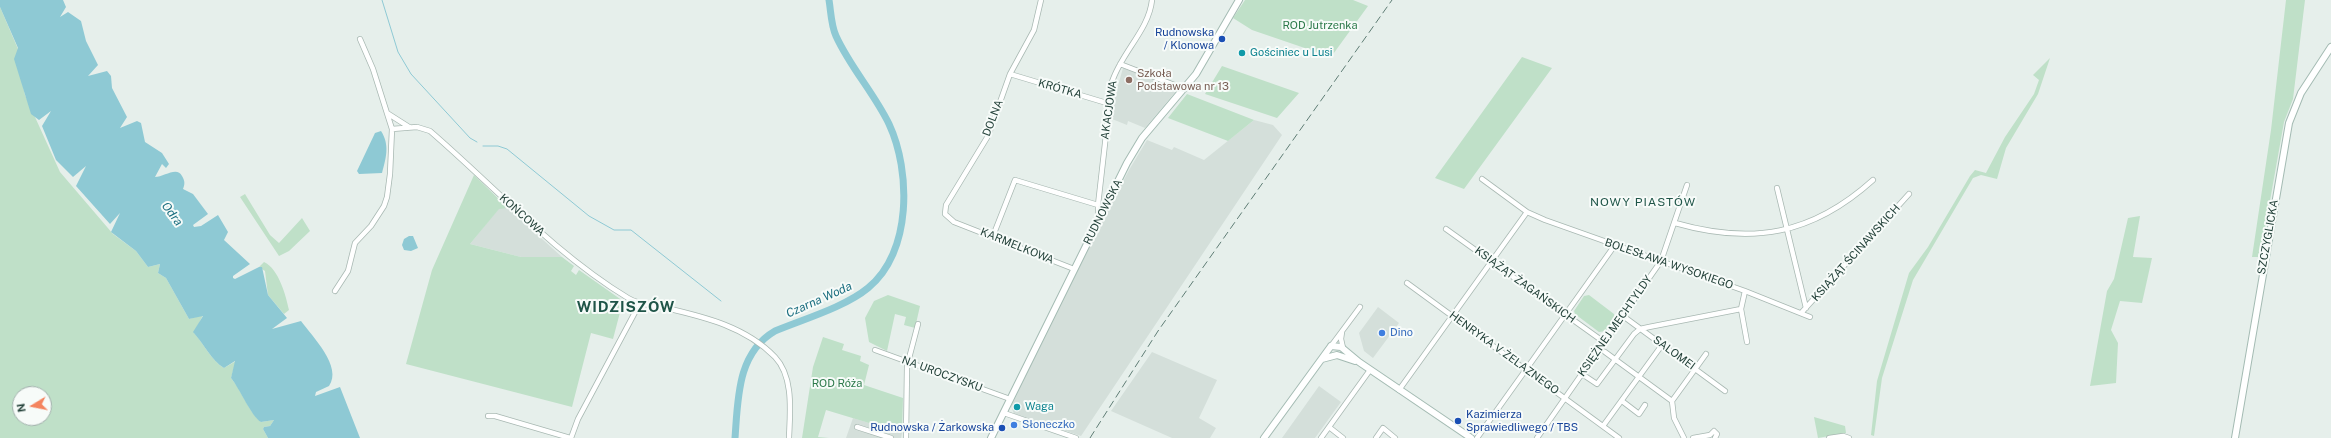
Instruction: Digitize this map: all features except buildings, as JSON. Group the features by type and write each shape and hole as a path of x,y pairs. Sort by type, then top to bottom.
{"street":[{"name":"DOLNA","path":"960,225 948,219 945,210 988,136 1010,74 1034,30 1041,0"},
{"name":"AKACJOWA","path":"1098,218 1098,205 1112,82 1120,64 1150,13 1152,0"},
{"name":"RUDNOWSKA","path":"991,438 1098,218 1142,138 1185,89 1239,0"},
{"path":"335,291 348,272 355,243 381,212 387,197 392,129 373,69 360,39"},
{"name":"SZCZYGLICKA","path":"2235,438 2288,123 2301,93 2331,47"},
{"path":"1120,64 1185,89"},
{"name":"KRÓTKA","path":"1010,74 1110,104"},
{"name":"KOŃCOWA","path":"386,112 409,127"},
{"name":"KOŃCOWA","path":"392,129 417,126 430,131 562,251 627,297 640,303 712,320 756,341 764,347 778,361 787,382 789,438"},
{"name":"BOLESŁAWA WYSOKIEGO","path":"1482,178 1528,212 1615,245 1745,291 1804,310 1810,317"},
{"path":"993,236 1015,180 1098,205"},
{"path":"1675,223 1701,230 1735,235 1754,235 1786,230 1809,223 1831,212 1873,180"},
{"name":"KSIĘŻNEJ MECHTYLDY","path":"1537,438 1661,261 1687,184"},
{"path":"1776,188 1804,310"},
{"name":"KSIĄŻĄT ŚCINAWSKICH","path":"1804,310 1909,194"},
{"path":"1399,390 1528,212"},
{"name":"KARMELKOWA","path":"960,225 993,236 1074,269"},
{"name":"KSIĄŻĄT ŻAGAŃSKICH","path":"1446,229 1604,342"},
{"path":"1477,438 1615,245"},
{"name":"HENRYKA V ŻELAZNEGO","path":"1407,283 1619,438"},
{"path":"1745,291 1741,309 1747,342"},
{"path":"488,416 495,416 570,438 578,419 640,303"},
{"path":"1264,438 1360,307"},
{"path":"1582,374 1597,384 1640,329 1741,309"},
{"name":"SALOMEI","path":"1622,316 1726,391"},
{"path":"906,438 908,362 918,324"},
{"path":"1342,352 1341,339 1343,330"},
{"path":"1603,426 1662,345"},
{"path":"1331,346 1358,362 1471,438"},
{"name":"NA UROCZYSKU","path":"875,350 1010,399"},
{"path":"1321,360 1330,355 1342,352"},
{"path":"1605,352 1672,401"},
{"path":"1684,438 1674,418 1672,401 1706,354"},
{"path":"1322,438 1370,370"},
{"path":"1622,401 1639,414 1645,405"},
{"path":"1004,413 1076,438"},
{"path":"857,427 891,438"},
{"path":"1329,427 1344,438"},
{"path":"1376,438 1383,428 1395,438"},
{"path":"1829,438 1844,436 1849,438"},
{"path":"1693,438 1712,437"}],"shaded area":[{"path":"1123,68 1177,90 1145,128 1128,121 1127,125 1112,119 1113,103"},
{"path":"1254,120 1273,125 1282,135 1081,436 1014,414 1011,406 1064,296 1129,170 1147,140 1172,150 1174,147 1204,160"},
{"path":"499,208 508,208 562,257 521,257 470,244"},
{"path":"1378,307 1399,323 1373,358 1364,351 1359,333"},
{"path":"1152,352 1217,380 1199,418 1216,428 1210,438 1172,438 1111,411"},
{"path":"1319,386 1341,402 1315,438 1282,438"},
{"path":"853,418 902,433 901,438 846,438"}],"green space":[{"name":"ROD Jutrzenka","path":"1245,0 1353,0 1368,6 1331,57 1252,30 1233,18"},
{"path":"2286,0 2305,0 2293,99 2284,122 2260,257 2252,257 2271,130"},
{"path":"0,7 18,49 21,78 25,95 60,172 113,234 136,251 148,267 160,264 158,273 166,278 189,319 203,315 194,333 219,365 224,368 236,361 231,378 249,407 261,422 274,420 270,426 264,427 263,429 268,438 0,438"},
{"path":"1522,57 1552,68 1464,189 1435,178"},
{"path":"2050,58 2038,94 2006,148 1997,179 1981,175 1973,178 1913,280 1882,378 1874,436 1871,435 1877,381 1909,273 1928,247 1970,176 1975,170 1986,173 2005,137 2034,94 2039,80 2033,75"},
{"path":"1222,66 1299,93 1277,118 1205,94"},
{"path":"1187,94 1254,120 1228,141 1168,118"},
{"path":"474,175 508,208 499,209 470,244 521,257 562,257 574,266 571,271 576,275 579,270 623,301 613,339 591,333 572,407 406,364 432,270"},
{"path":"245,194 270,235 279,243 302,218 310,231 289,251 279,256 240,197"},
{"path":"2140,216 2133,257 2152,258 2142,303 2120,301 2111,330 2118,343 2116,383 2090,386 2107,291 2114,279 2128,218"},
{"path":"264,262 274,270 281,283 289,310 284,314 268,295 265,271 259,267"},
{"path":"888,295 920,306 915,328 904,325 906,317 895,314 887,351 869,342 865,318 874,301"},
{"path":"1589,295 1614,314 1615,319 1606,331 1599,332 1575,314 1574,311 1584,296"},
{"name":"ROD Róża","path":"823,337 844,344 842,350 861,356 860,361 869,365 864,385 903,398 902,433 826,410 818,437 829,438 802,438 813,367"},
{"path":"1814,417 1845,426 1846,433 1818,438"}],"water":[{"name":"Odra","path":"0,0 63,0 66,7 60,17 68,12 81,21 86,41 98,65 88,76 107,71 111,76 112,88 127,117 120,128 137,121 141,123 145,142 162,153 169,164 166,168 162,164 155,177 174,172 180,173 184,179 183,189 193,194 208,214 193,225 194,227 201,226 218,215 228,232 224,240 250,264 233,276 233,278 235,279 259,267 262,267 268,295 287,318 272,329 301,321 324,352 332,370 332,378 329,386 316,392 315,396 340,387 360,438 268,438 263,429 264,427 270,426 274,420 261,422 249,408 231,378 235,361 224,368 219,365 193,332 203,316 189,319 166,278 158,273 160,264 148,267 136,251 111,232 120,213 110,224 76,186 86,166 73,177 56,160 42,126 51,111 39,120 31,114 14,59 18,48 0,7"},
{"path":"381,131 386,141 386,157 382,173 359,174 357,171 375,133"},
{"path":"409,236 413,236 418,248 411,251 404,250 402,245 404,239"}],"waterway":[{"path":"382,0 398,52 411,74 470,138 477,142"},
{"name":"Czarna Woda","path":"735,438 737,408 742,378 746,364 762,340 775,331 836,307 859,295 882,273 893,254 900,233 904,187 896,143 883,113 848,58 834,32 829,0"},
{"path":"483,146 498,146 507,149 589,216 614,230 631,230 721,301"}],"railway":[{"path":"1090,438 1158,331 1392,0"}],"place":[{"name":"Rudnowska / Klonowa","path":"1222,39"},
{"name":"Gościniec u Lusi","path":"1242,53"},
{"name":"Szkoła Podstawowa nr 13","path":"1129,80"},
{"name":"Dino","path":"1382,333"},
{"name":"Waga","path":"1017,407"},
{"name":"Kazimierza Sprawiedliwego / TBS","path":"1458,421"},
{"name":"Słoneczko","path":"1014,425"},
{"name":"Rudnowska / Żarkowska","path":"1002,428"}],"district":[{"name":"NOWY PIASTÓW","path":"1643,202"},
{"name":"WIDZISZÓW","path":"626,307"}]}
